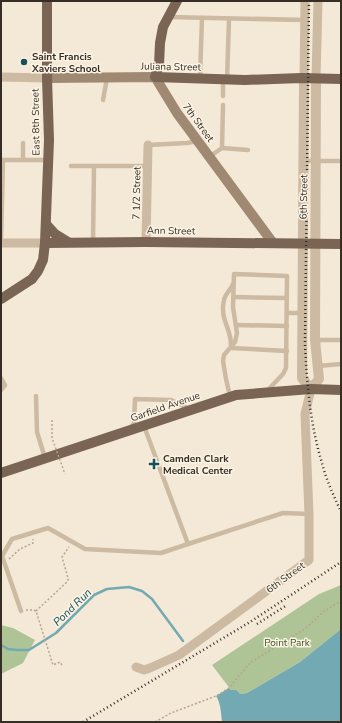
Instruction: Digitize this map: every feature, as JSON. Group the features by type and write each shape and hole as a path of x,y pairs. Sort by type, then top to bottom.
{"main road":[{"name":"East 8th Street","path":"1,299 24,285 36,275 43,260 49,140 46,78 47,1"},
{"path":"155,77 159,65 161,35 168,17 177,1"},
{"name":"Juliana Street","path":"46,78 155,77 225,80 304,78 341,79"},
{"name":"7th Street","path":"155,77 177,113 273,243"},
{"path":"46,224 55,234 68,242"},
{"name":"Ann Street","path":"45,243 146,242 341,244"},
{"name":"Garfield Avenue","path":"1,473 230,396 311,389 341,390"}],"street":[{"name":"6th Street","path":"305,1 302,378 311,389"},
{"name":"6th Street","path":"136,668 144,670 179,655 309,560 309,514 305,414 311,389 319,379 315,340 314,244 318,1"},
{"name":"Juliana Street","path":"1,77 46,78"},
{"name":"7 1/2 Street","path":"146,242 148,145"},
{"name":"Ann Street","path":"1,243 45,243"}],"lane":[{"path":"168,17 305,20"},
{"path":"200,79 202,18"},
{"path":"223,96 229,19"},
{"path":"103,100 107,78"},
{"path":"222,105 222,148"},
{"path":"148,145 187,144 198,141"},
{"path":"23,143 23,160"},
{"path":"209,157 222,148 248,150"},
{"path":"1,243 2,160 48,160"},
{"path":"304,161 341,161"},
{"path":"71,166 148,166"},
{"path":"93,242 94,166"},
{"path":"230,396 223,362 224,355 235,342 237,333 233,307 234,274 287,276 286,368 283,374 266,393"},
{"path":"231,348 232,338 224,320 223,306 226,295 234,282"},
{"path":"233,297 287,298"},
{"path":"287,313 302,313"},
{"path":"236,325 287,326"},
{"path":"315,340 341,340"},
{"path":"231,348 286,351"},
{"path":"318,366 341,364"},
{"path":"1,378 4,385 1,390"},
{"path":"36,396 37,432 45,458"},
{"path":"129,431 134,423 134,399 171,400 187,408 193,409"},
{"path":"144,426 188,544"},
{"path":"21,611 2,556 12,539 48,528 85,549 161,553 283,513 309,514"}],"path":[{"path":"52,420 52,438 65,474"},
{"path":"4,562 20,549 34,543 32,533"},
{"path":"36,611 68,581 62,556 74,542"},
{"path":"155,722 171,713 216,696 229,688 250,663 306,628 324,611 341,601"},
{"path":"21,611 28,609 36,611"},
{"path":"36,611 53,665 60,662 62,665"}],"green space":[{"name":"Point Park","path":"341,585 341,629 300,662 247,693 240,694 231,690 212,665 319,594"},
{"path":"1,625 13,628 35,640 23,663 1,674"}],"water":[{"path":"341,629 341,722 222,722 220,705 216,696 229,688 231,690 236,690 240,694 247,693 300,662"}],"waterway":[{"name":"Pond Run","path":"1,645 8,649 29,650 56,633 94,595 107,589 129,587 142,591 152,599 183,641"}],"railway":[{"path":"309,1 305,344 308,389 315,434 326,476 341,512"},
{"path":"83,722 250,622 341,562"},
{"path":"257,624 287,605"}],"place":[{"name":"Saint Francis Xaviers School","path":"24,62"},
{"name":"Camden Clark Medical Center","path":"154,464"}]}
